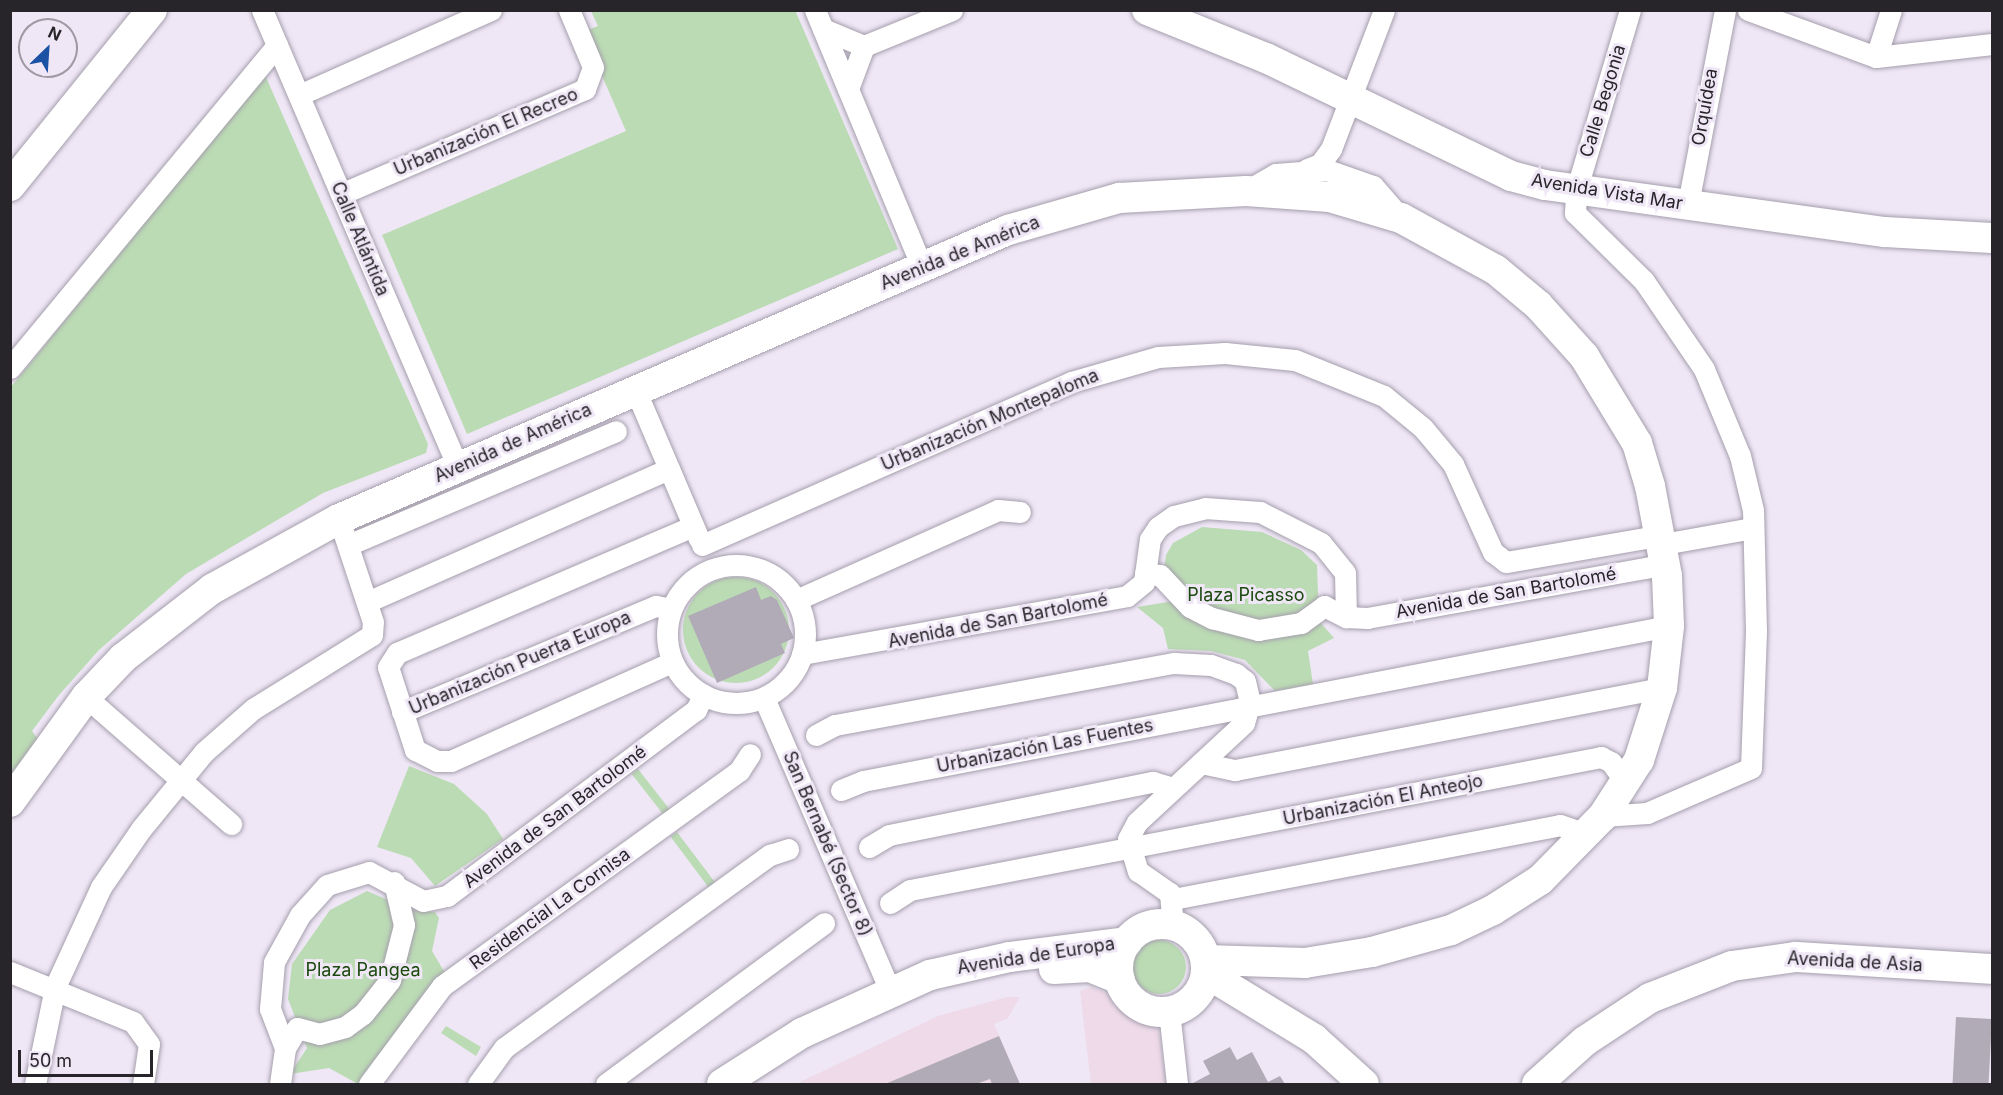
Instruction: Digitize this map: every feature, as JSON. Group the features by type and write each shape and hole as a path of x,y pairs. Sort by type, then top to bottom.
{"street":[{"path":"10,186 152,10"},
{"name":"Calle Atlántida","path":"262,10 458,468"},
{"path":"299,95 491,10"},
{"name":"Urbanización El Recreo","path":"340,194 585,89 593,67 570,10"},
{"path":"848,89 864,46 952,10"},
{"name":"Avenida Vista Mar","path":"1147,10 1266,58 1351,101 1511,176 1576,191 1689,204 1886,232 1992,238"},
{"path":"1246,190 1276,174 1307,169 1320,164 1331,149 1351,101 1384,10"},
{"name":"Calle Begonia","path":"1576,191 1630,10"},
{"name":"Orquídea","path":"1689,204 1725,10"},
{"path":"1748,10 1876,57 1992,44"},
{"path":"1876,57 1891,10"},
{"path":"819,20 864,46"},
{"path":"819,20 921,267"},
{"path":"10,368 277,45"},
{"path":"1331,149 1343,174"},
{"path":"1307,169 1343,174 1373,186 1401,218"},
{"name":"Avenida de América","path":"10,802 86,697 123,658 212,589 343,532 458,468 635,389 1008,230 1119,198 1246,190 1330,198 1401,218 1518,287 1584,356 1637,443 1663,548 1669,626 1662,688 1650,734 1626,783 1595,825 1540,880 1451,930 1372,952 1203,976"},
{"path":"1169,1011 1133,1001 1120,979 1127,942 1173,912 1560,825 1595,825 1647,813 1751,768 1753,528 1740,456 1704,369 1644,281 1575,213 1576,191"},
{"name":"Urbanización Montepaloma","path":"402,712 388,668 397,653 697,535 1071,382 1158,357 1225,353 1324,368 1406,412 1466,483 1493,552 1506,562 1663,548"},
{"path":"635,389 697,535 686,586 671,609 666,635 672,662 703,695 737,704 764,698 786,682 802,654 806,633 796,600 773,575 748,566 697,535"},
{"path":"35,1084 56,987 101,887 179,780 253,709 368,640 373,629 367,602 343,532 616,431"},
{"path":"367,602 669,469"},
{"path":"1146,574 1150,539 1174,516 1217,507 1260,512 1297,527 1335,557 1349,590 1346,617"},
{"path":"796,600 998,510 1020,512"},
{"path":"1663,548 1753,528"},
{"name":"Avenida de San Bartolomé","path":"802,654 1127,596 1140,589 1146,574 1160,575 1190,607 1233,625 1280,629 1301,623 1324,606 1346,617 1367,618 1663,548"},
{"path":"686,586 721,566 748,566"},
{"name":"Urbanización Puerta Europa","path":"671,609 656,606 402,712 415,750 429,759 451,761 672,662"},
{"path":"1250,707 1669,626"},
{"path":"816,735 835,725 1174,663 1211,665 1236,674 1245,681 1250,707 1244,723 1137,822 1128,849 1138,871 1194,938 1203,976 1340,1084"},
{"path":"1201,763 1235,770 1662,688"},
{"name":"Avenida de San Bartolomé","path":"280,1084 285,1048 270,1010 274,962 285,936 317,895 340,877 369,872 394,882 423,901 462,888 696,710 703,695"},
{"path":"86,697 231,824"},
{"name":"San Bernabé (Sector 8)","path":"764,698 890,990"},
{"name":"Urbanización Las Fuentes","path":"841,790 863,781 1250,707"},
{"name":"Residencial La Cornisa","path":"369,1084 442,986 739,771 750,754"},
{"name":"Urbanización El Anteojo","path":"1128,849 1601,758 1611,762 1626,783"},
{"path":"869,847 889,835 1153,782 1173,788"},
{"path":"478,1084 504,1048 770,855 788,849"},
{"path":"890,903 910,890 1128,849"},
{"path":"285,1048 297,1028 331,1033 363,1014 379,997 402,947 402,908 394,882"},
{"path":"606,1084 824,923"},
{"name":"Avenida de Europa","path":"722,1084 802,1033 890,990 968,964 1127,942"},
{"name":"Avenida de Asia","path":"1538,1084 1585,1041 1650,998 1732,966 1796,957 1992,969"},
{"path":"1256,1002 1256,977 1276,964"},
{"name":"Avenida de Europa","path":"754,1084 859,1024 949,988 981,979 1090,967 1120,979"},
{"path":"10,972 56,987 120,1016 142,1032 149,1044 143,1084"},
{"path":"1203,976 1256,1002 1314,1039 1364,1084"},
{"path":"1169,1011 1203,976"},
{"path":"1169,1011 1177,1084"}],"shaded area":[{"path":"1091,987 1108,994 1114,1006 1140,1024 1158,1028 1166,1084 1091,1084 1080,991"},
{"path":"1007,997 1020,997 1008,1018 994,1024 1020,1084 796,1084 938,1016"}],"green space":[{"path":"795,10 898,249 467,434 382,235 626,131 583,32 598,26 591,11"},
{"path":"265,75 428,444 426,453 323,493 186,574 99,650 59,695 32,731 40,742 17,775 10,771 10,388"},
{"name":"Plaza Picasso","path":"1202,527 1262,532 1301,550 1317,565 1319,621 1334,638 1308,651 1313,684 1275,691 1245,660 1211,651 1168,649 1163,628 1137,607 1174,601 1164,569 1166,555 1173,543"},
{"path":"736,577 756,581 774,592 785,610 789,630 785,650 774,668 756,679 736,683 716,679 698,668 687,650 683,630 687,610 698,592 716,581"},
{"path":"409,766 454,784 487,814 503,839 435,886 411,858 377,847"},
{"path":"638,769 671,811 664,816 632,774"},
{"path":"677,832 715,882 709,887 671,837"},
{"name":"Plaza Pangea","path":"367,891 411,910 435,912 439,918 432,951 445,973 358,1084 329,1068 290,1074 307,1048 288,999 292,964 330,910"},
{"path":"1154,940 1164,940 1174,944 1182,952 1186,967 1182,982 1174,990 1164,994 1154,994 1144,990 1136,982 1132,972 1132,962 1136,952 1144,944"},
{"path":"446,1026 481,1047 476,1056 441,1033"}],"building":[{"path":"756,587 761,600 771,596 777,600 794,638 781,644 785,653 717,683 688,616"},
{"path":"1956,1017 1992,1019 1989,1084 1952,1084"},
{"path":"999,1036 1020,1084 992,1084 990,1079 976,1084 885,1084"},
{"path":"1230,1047 1237,1060 1252,1052 1268,1082 1280,1076 1285,1084 1191,1084 1210,1074 1203,1061"}]}
